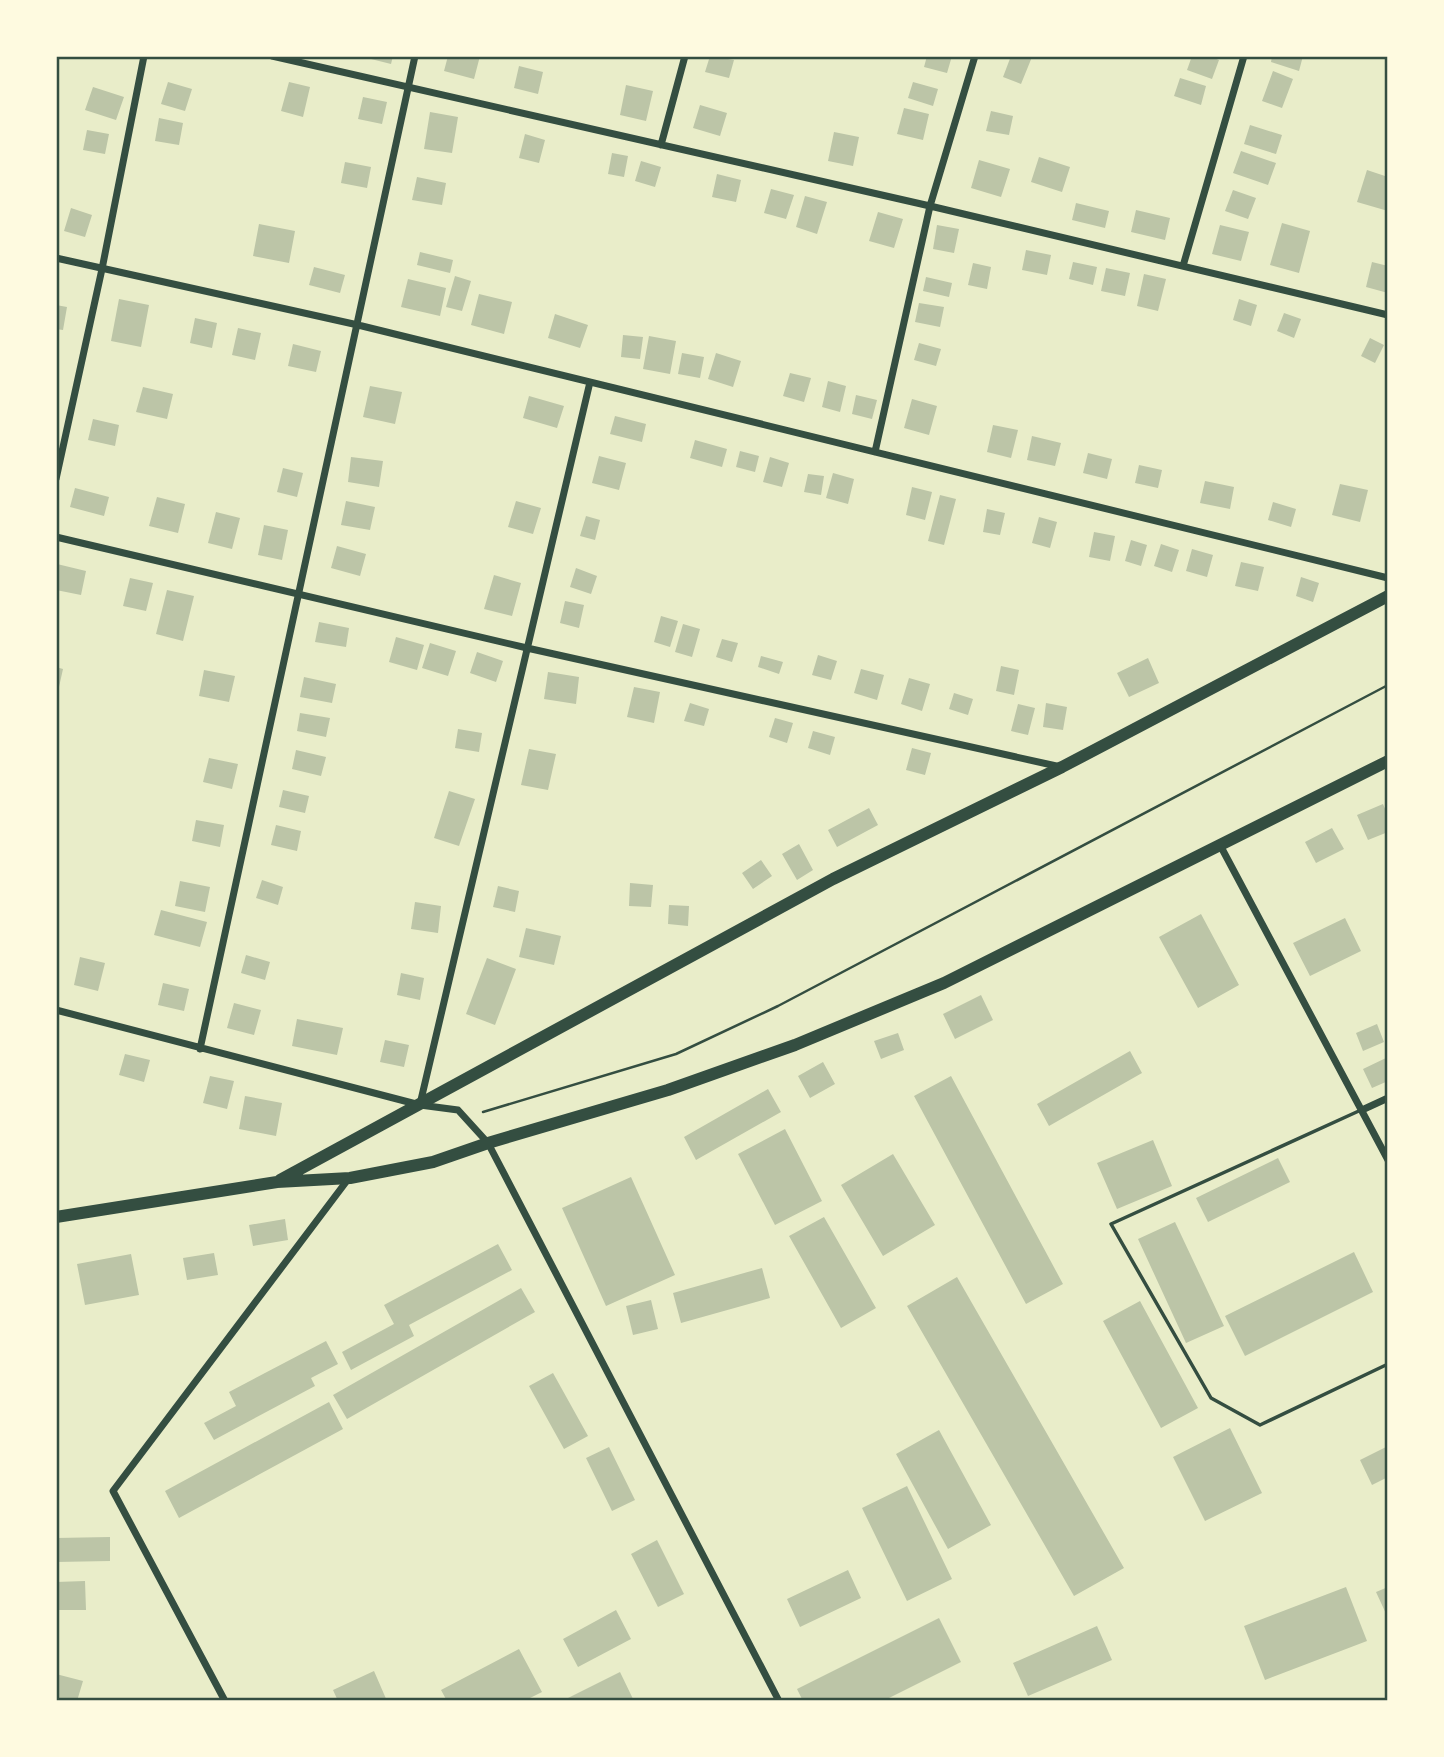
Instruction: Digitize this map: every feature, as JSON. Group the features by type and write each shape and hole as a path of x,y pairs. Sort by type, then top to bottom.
{"main road":[{"path":"277,1182 833,879 1062,767 1388,596"},
{"path":"56,1217 277,1182 350,1178 433,1162 668,1090 795,1045 944,983 1388,761"}],"street":[{"path":"56,479 102,269 144,56"},
{"path":"272,56 929,206 1388,315"},
{"path":"201,1049 415,56"},
{"path":"660,145 685,56"},
{"path":"875,452 929,206 975,56"},
{"path":"1183,266 1244,56"},
{"path":"56,258 358,325 1388,578"},
{"path":"420,1105 590,382"},
{"path":"56,537 527,648 1062,767"},
{"path":"1220,845 1388,1160"},
{"path":"56,1010 420,1105 458,1110 488,1143 779,1701"},
{"path":"1362,1110 1388,1098"},
{"path":"225,1701 113,1491 350,1178"}],"lane":[{"path":"1362,1110 1111,1224 1211,1398 1259,1425 1388,1364"}],"path":[{"path":"484,1112 676,1054 778,1006 1388,685"}],"building":[{"path":"393,56 391,64 367,58"},
{"path":"448,56 480,56 474,79 444,71"},
{"path":"710,56 734,60 729,78 705,72"},
{"path":"927,56 952,56 947,73 924,67"},
{"path":"1011,56 1032,57 1021,84 1003,77"},
{"path":"1192,56 1209,56 1219,60 1212,79 1187,70"},
{"path":"1272,56 1303,56 1299,71 1271,62"},
{"path":"519,66 543,72 538,94 514,88"},
{"path":"1273,71 1293,79 1282,108 1262,101"},
{"path":"1180,78 1206,86 1201,105 1174,96"},
{"path":"168,82 192,89 185,111 161,104"},
{"path":"289,82 310,87 303,117 281,111"},
{"path":"913,82 938,89 933,106 908,98"},
{"path":"626,85 653,91 646,121 620,115"},
{"path":"93,87 124,97 116,120 85,110"},
{"path":"363,97 387,102 382,124 358,119"},
{"path":"700,105 727,113 720,136 693,128"},
{"path":"904,108 929,114 923,140 897,134"},
{"path":"991,111 1013,116 1009,135 986,131"},
{"path":"430,112 458,117 452,153 424,149"},
{"path":"159,118 183,123 179,145 155,141"},
{"path":"1250,125 1282,135 1276,154 1244,144"},
{"path":"87,130 109,134 105,154 83,150"},
{"path":"834,132 859,137 853,166 828,161"},
{"path":"525,134 545,140 539,163 519,158"},
{"path":"1241,151 1276,163 1268,185 1233,173"},
{"path":"612,153 628,156 624,177 608,174"},
{"path":"1039,157 1070,167 1062,192 1031,182"},
{"path":"979,160 1010,169 1001,197 971,188"},
{"path":"641,161 661,167 655,187 635,181"},
{"path":"345,162 371,167 367,188 341,183"},
{"path":"1367,170 1388,177 1388,211 1357,202"},
{"path":"717,174 741,180 736,202 712,197"},
{"path":"417,177 446,183 442,205 412,200"},
{"path":"771,189 794,195 786,219 764,213"},
{"path":"1233,190 1256,198 1248,219 1225,211"},
{"path":"805,196 827,202 817,234 796,227"},
{"path":"1076,203 1109,211 1105,228 1072,220"},
{"path":"71,208 92,215 85,237 64,231"},
{"path":"1136,210 1170,218 1165,240 1131,232"},
{"path":"878,212 903,219 894,248 869,241"},
{"path":"1282,223 1310,231 1299,273 1270,265"},
{"path":"259,224 295,231 289,263 253,256"},
{"path":"937,225 959,229 954,253 933,249"},
{"path":"1220,225 1249,232 1241,261 1212,254"},
{"path":"1026,250 1051,255 1047,275 1022,270"},
{"path":"420,252 453,260 450,273 417,265"},
{"path":"1073,262 1097,267 1093,285 1069,279"},
{"path":"1372,262 1388,266 1388,293 1366,287"},
{"path":"973,263 991,267 987,289 968,285"},
{"path":"314,267 345,275 340,293 309,285"},
{"path":"1106,268 1130,273 1125,296 1101,291"},
{"path":"1144,274 1166,279 1158,311 1137,306"},
{"path":"455,276 471,281 462,311 446,307"},
{"path":"926,277 952,283 949,297 923,291"},
{"path":"408,279 446,288 440,316 401,307"},
{"path":"479,294 512,302 504,334 471,325"},
{"path":"119,299 149,305 141,347 111,341"},
{"path":"1239,299 1257,305 1251,326 1233,320"},
{"path":"919,303 944,307 940,327 915,322"},
{"path":"56,305 67,307 63,330 56,329"},
{"path":"1284,313 1301,319 1294,338 1277,331"},
{"path":"555,314 588,325 580,348 548,338"},
{"path":"195,318 217,323 212,348 190,343"},
{"path":"238,328 261,333 255,360 232,355"},
{"path":"623,335 643,337 640,359 621,357"},
{"path":"649,336 676,341 670,374 643,369"},
{"path":"1370,338 1384,345 1375,363 1361,356"},
{"path":"919,343 941,349 936,366 914,360"},
{"path":"293,344 321,351 316,372 288,366"},
{"path":"682,353 704,357 700,378 678,374"},
{"path":"716,353 741,361 733,387 708,379"},
{"path":"790,373 811,378 804,402 783,396"},
{"path":"828,381 846,386 840,412 822,407"},
{"path":"370,386 402,392 395,424 363,417"},
{"path":"143,387 173,394 167,419 136,412"},
{"path":"856,395 877,400 872,419 852,414"},
{"path":"529,396 564,406 557,428 523,418"},
{"path":"912,399 937,406 929,435 904,428"},
{"path":"615,416 646,424 642,442 610,434"},
{"path":"93,419 119,425 115,446 88,440"},
{"path":"993,425 1018,430 1011,458 987,452"},
{"path":"1032,436 1061,443 1055,466 1027,460"},
{"path":"695,440 727,449 722,467 690,458"},
{"path":"740,451 759,456 755,472 736,467"},
{"path":"1088,453 1112,459 1107,479 1083,473"},
{"path":"599,456 626,463 619,490 592,483"},
{"path":"351,457 383,461 379,487 348,482"},
{"path":"770,457 789,463 782,487 763,482"},
{"path":"1139,465 1162,470 1158,488 1135,483"},
{"path":"283,468 303,473 297,497 277,492"},
{"path":"833,473 854,479 848,504 826,498"},
{"path":"808,474 824,476 821,495 804,492"},
{"path":"1205,481 1234,487 1230,509 1200,503"},
{"path":"1340,484 1368,490 1360,522 1332,515"},
{"path":"912,487 932,492 925,520 906,515"},
{"path":"75,488 109,497 104,516 70,507"},
{"path":"940,495 956,499 944,545 928,541"},
{"path":"157,497 185,504 178,533 149,526"},
{"path":"346,501 375,507 370,530 341,525"},
{"path":"516,501 541,508 533,534 508,527"},
{"path":"1273,502 1296,509 1291,527 1268,520"},
{"path":"987,509 1005,513 1000,535 983,532"},
{"path":"216,512 240,518 232,549 208,543"},
{"path":"586,516 600,520 595,540 580,536"},
{"path":"1039,517 1057,522 1050,548 1032,543"},
{"path":"264,525 288,530 282,560 258,555"},
{"path":"1094,532 1115,536 1110,561 1089,557"},
{"path":"1131,540 1147,545 1141,566 1125,561"},
{"path":"1161,544 1179,550 1172,572 1154,566"},
{"path":"337,546 366,554 360,576 331,568"},
{"path":"1192,549 1213,555 1207,577 1186,571"},
{"path":"1241,562 1264,567 1258,591 1235,586"},
{"path":"57,564 86,571 81,595 56,590"},
{"path":"576,568 597,576 591,594 570,587"},
{"path":"494,575 521,583 512,616 484,609"},
{"path":"1301,577 1319,583 1313,602 1296,596"},
{"path":"130,578 153,583 146,611 123,606"},
{"path":"167,590 194,596 183,641 156,634"},
{"path":"565,601 584,605 579,628 560,623"},
{"path":"661,616 678,621 670,647 654,642"},
{"path":"319,622 349,628 346,647 315,642"},
{"path":"683,624 700,629 692,657 675,652"},
{"path":"396,637 424,645 417,670 389,662"},
{"path":"722,639 738,643 732,662 716,657"},
{"path":"430,643 456,651 448,676 422,668"},
{"path":"477,652 503,661 496,682 470,673"},
{"path":"818,655 837,661 831,680 812,675"},
{"path":"761,656 783,662 779,674 758,667"},
{"path":"1148,658 1159,683 1129,697 1117,673"},
{"path":"1001,666 1019,670 1014,695 996,691"},
{"path":"56,667 63,669 57,696 56,696"},
{"path":"861,669 884,675 877,700 854,693"},
{"path":"204,670 235,676 229,702 199,696"},
{"path":"548,672 579,677 576,704 544,699"},
{"path":"304,677 336,684 332,703 300,697"},
{"path":"909,678 930,684 922,711 901,704"},
{"path":"634,687 660,692 654,723 627,717"},
{"path":"954,693 973,699 968,715 949,709"},
{"path":"690,703 709,709 704,726 684,721"},
{"path":"1046,703 1067,707 1063,730 1043,727"},
{"path":"1018,704 1035,708 1028,735 1011,731"},
{"path":"300,713 330,718 326,737 297,731"},
{"path":"775,718 793,723 787,743 769,737"},
{"path":"458,729 482,733 479,752 455,748"},
{"path":"813,731 835,737 830,755 808,748"},
{"path":"912,748 931,753 925,775 906,770"},
{"path":"529,749 556,754 548,790 521,785"},
{"path":"296,750 326,757 321,776 292,769"},
{"path":"209,758 238,764 232,789 203,782"},
{"path":"283,790 309,796 305,813 279,807"},
{"path":"449,791 475,799 459,846 434,838"},
{"path":"1383,804 1388,816 1388,832 1368,840 1357,815"},
{"path":"869,808 878,825 837,847 828,830"},
{"path":"196,820 224,825 220,847 192,841"},
{"path":"276,825 301,831 297,851 271,845"},
{"path":"1332,828 1344,849 1316,863 1305,842"},
{"path":"799,844 813,870 797,880 782,854"},
{"path":"761,860 772,876 753,889 742,873"},
{"path":"262,880 283,887 278,905 256,898"},
{"path":"180,881 210,887 205,912 175,906"},
{"path":"630,883 653,885 651,907 629,906"},
{"path":"498,886 519,891 515,912 493,907"},
{"path":"415,902 441,906 438,933 411,929"},
{"path":"669,905 689,906 688,926 668,924"},
{"path":"161,910 207,922 200,947 154,935"},
{"path":"1201,914 1239,985 1198,1008 1159,937"},
{"path":"1345,918 1361,951 1310,976 1293,943"},
{"path":"526,928 561,936 554,965 519,957"},
{"path":"246,955 270,962 265,980 241,973"},
{"path":"80,957 105,963 98,991 74,985"},
{"path":"487,958 516,969 495,1025 466,1014"},
{"path":"401,973 424,978 420,1000 397,995"},
{"path":"163,983 189,989 184,1011 158,1005"},
{"path":"981,995 993,1020 955,1039 943,1014"},
{"path":"234,1003 261,1010 254,1035 227,1028"},
{"path":"297,1019 343,1028 337,1055 292,1046"},
{"path":"1377,1024 1384,1042 1363,1051 1356,1033"},
{"path":"898,1033 904,1050 881,1059 874,1041"},
{"path":"385,1040 409,1045 404,1067 380,1062"},
{"path":"1130,1051 1142,1073 1049,1126 1037,1104"},
{"path":"125,1054 150,1060 144,1082 119,1075"},
{"path":"1388,1057 1388,1081 1372,1088 1363,1069"},
{"path":"823,1062 835,1084 810,1098 798,1076"},
{"path":"210,1076 234,1081 227,1109 203,1103"},
{"path":"951,1076 1063,1284 1026,1304 914,1096"},
{"path":"768,1089 781,1112 696,1160 684,1137"},
{"path":"245,1096 282,1103 276,1136 239,1129"},
{"path":"785,1129 822,1201 775,1225 738,1154"},
{"path":"1153,1140 1172,1186 1117,1209 1097,1163"},
{"path":"893,1154 935,1225 883,1256 841,1185"},
{"path":"1278,1158 1290,1182 1208,1222 1196,1198"},
{"path":"631,1177 675,1275 606,1306 562,1208"},
{"path":"824,1217 876,1308 841,1328 789,1236"},
{"path":"285,1219 288,1240 253,1246 249,1225"},
{"path":"1175,1222 1224,1326 1186,1343 1138,1239"},
{"path":"498,1244 512,1270 409,1325 414,1336 351,1370 342,1352 394,1324 384,1305"},
{"path":"1354,1252 1373,1292 1245,1356 1225,1316"},
{"path":"214,1253 218,1275 187,1280 183,1258"},
{"path":"131,1254 139,1295 85,1305 77,1264"},
{"path":"762,1268 770,1298 681,1323 673,1293"},
{"path":"957,1277 1124,1568 1074,1596 907,1306"},
{"path":"521,1288 535,1312 347,1419 333,1395"},
{"path":"651,1300 658,1329 633,1335 626,1306"},
{"path":"1140,1301 1198,1408 1161,1428 1103,1321"},
{"path":"326,1341 338,1364 311,1378 315,1386 214,1440 204,1423 236,1406 229,1392"},
{"path":"553,1373 588,1436 564,1449 529,1386"},
{"path":"329,1402 343,1429 179,1518 165,1491"},
{"path":"1230,1428 1262,1493 1205,1521 1173,1457"},
{"path":"939,1430 991,1525 948,1549 896,1454"},
{"path":"1388,1446 1388,1477 1372,1485 1360,1460"},
{"path":"609,1447 635,1500 612,1511 586,1458"},
{"path":"907,1486 952,1579 907,1601 862,1508"},
{"path":"110,1537 110,1561 56,1562 56,1538"},
{"path":"657,1540 684,1594 658,1607 631,1554"},
{"path":"848,1570 861,1598 800,1627 787,1599"},
{"path":"85,1581 86,1610 56,1610 56,1582"},
{"path":"1346,1587 1367,1641 1265,1680 1244,1626"},
{"path":"1388,1587 1388,1618 1376,1592"},
{"path":"616,1610 631,1639 578,1667 563,1639"},
{"path":"939,1618 961,1662 883,1701 803,1701 797,1689"},
{"path":"1097,1626 1112,1660 1028,1696 1013,1663"},
{"path":"519,1649 542,1692 524,1701 447,1701 441,1690"},
{"path":"374,1671 387,1701 338,1701 333,1690"},
{"path":"620,1672 634,1701 567,1701 566,1699"},
{"path":"56,1674 83,1681 77,1701 56,1701"}]}
